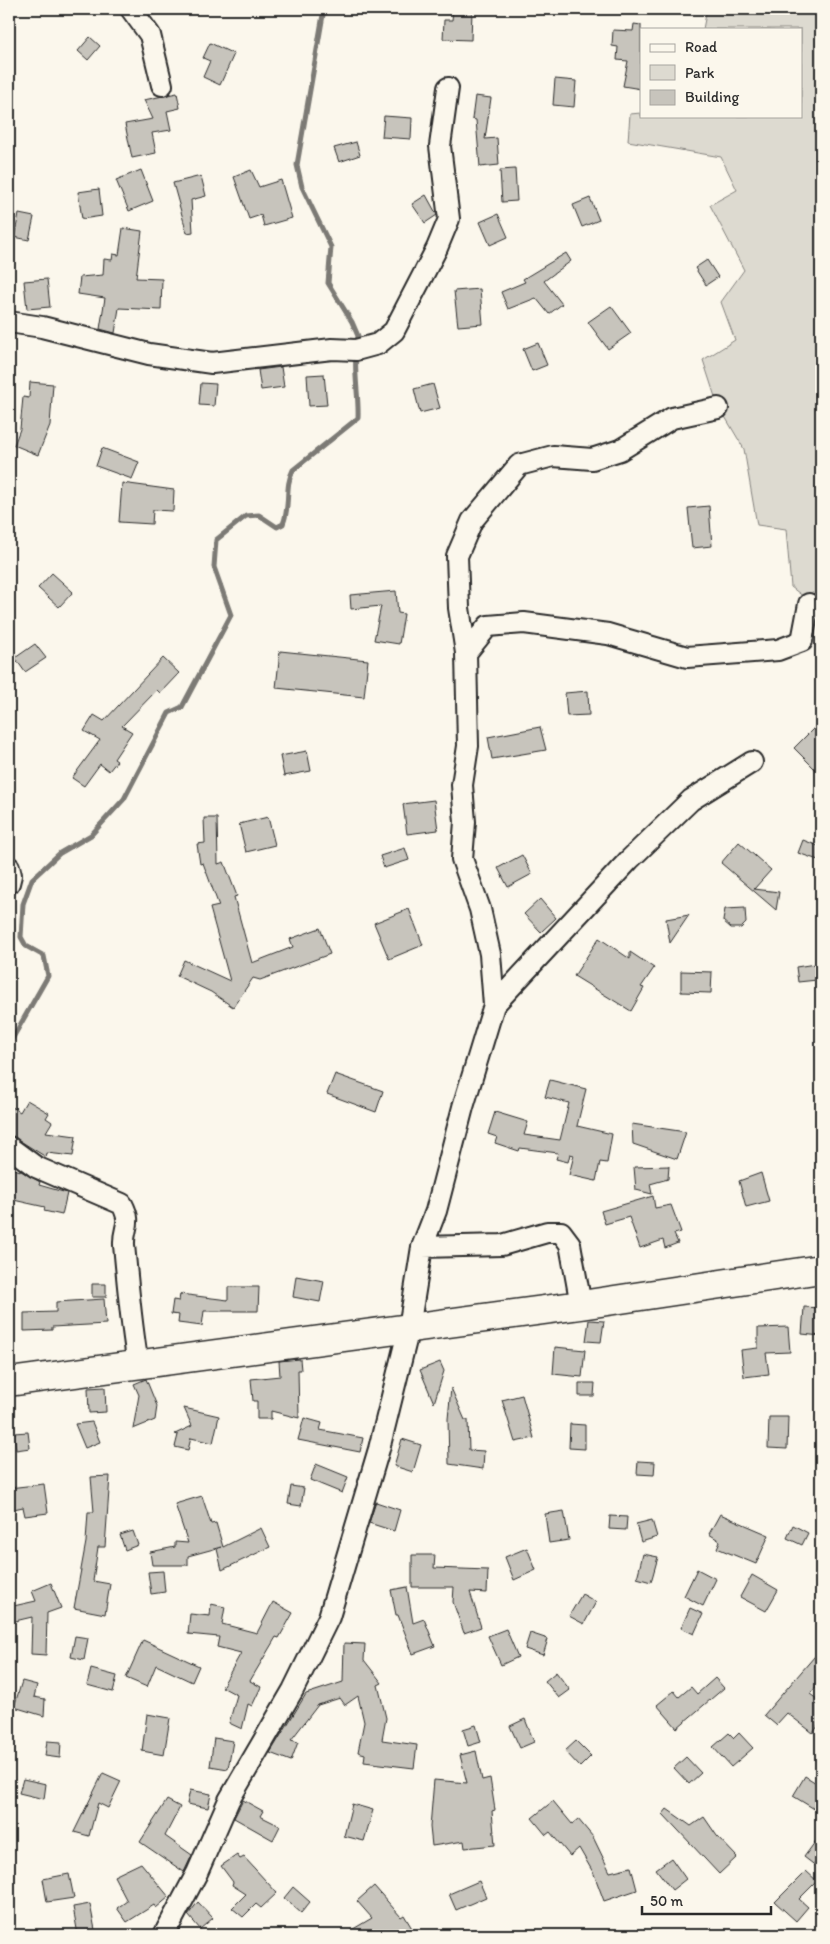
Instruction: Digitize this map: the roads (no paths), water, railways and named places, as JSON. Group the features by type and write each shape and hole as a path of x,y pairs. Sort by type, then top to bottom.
{"street":[{"path":"131,9 150,36 162,85"},
{"path":"9,322 42,326 149,354 212,363 332,349 356,350 378,344 394,331 437,248 449,219 440,146 448,88"},
{"path":"164,1935 197,1873 229,1800 293,1690 329,1617 379,1449 409,1328 422,1247 436,1211 463,1107 494,1005 490,954 480,909 462,859 465,822 462,785 468,746 466,653 459,608 456,556 472,520 519,465 553,456 592,460 620,450 672,418 718,408"},
{"path":"466,653 488,626 524,623 608,634 688,657 778,650 802,641 809,604"},
{"path":"494,1005 628,860 691,800 752,762"},
{"path":"9,867 11,875 9,883"},
{"path":"9,1147 36,1167 122,1204 129,1217 124,1242 131,1322 138,1364"},
{"path":"422,1247 502,1246 547,1232 560,1232 570,1244 581,1305"},
{"path":"9,1382 581,1305 821,1269"}],"waterway":[{"path":"324,9 297,165 302,187 331,247 328,283 352,322 358,336 357,345"},
{"path":"9,1041 11,1041 48,976 44,956 26,946 21,937 23,904 32,879 60,853 91,835 124,799 169,713 182,707 231,615 214,567 216,540 246,516 259,515 277,527 283,524 287,510 290,476 293,470 358,418 356,353"}]}
